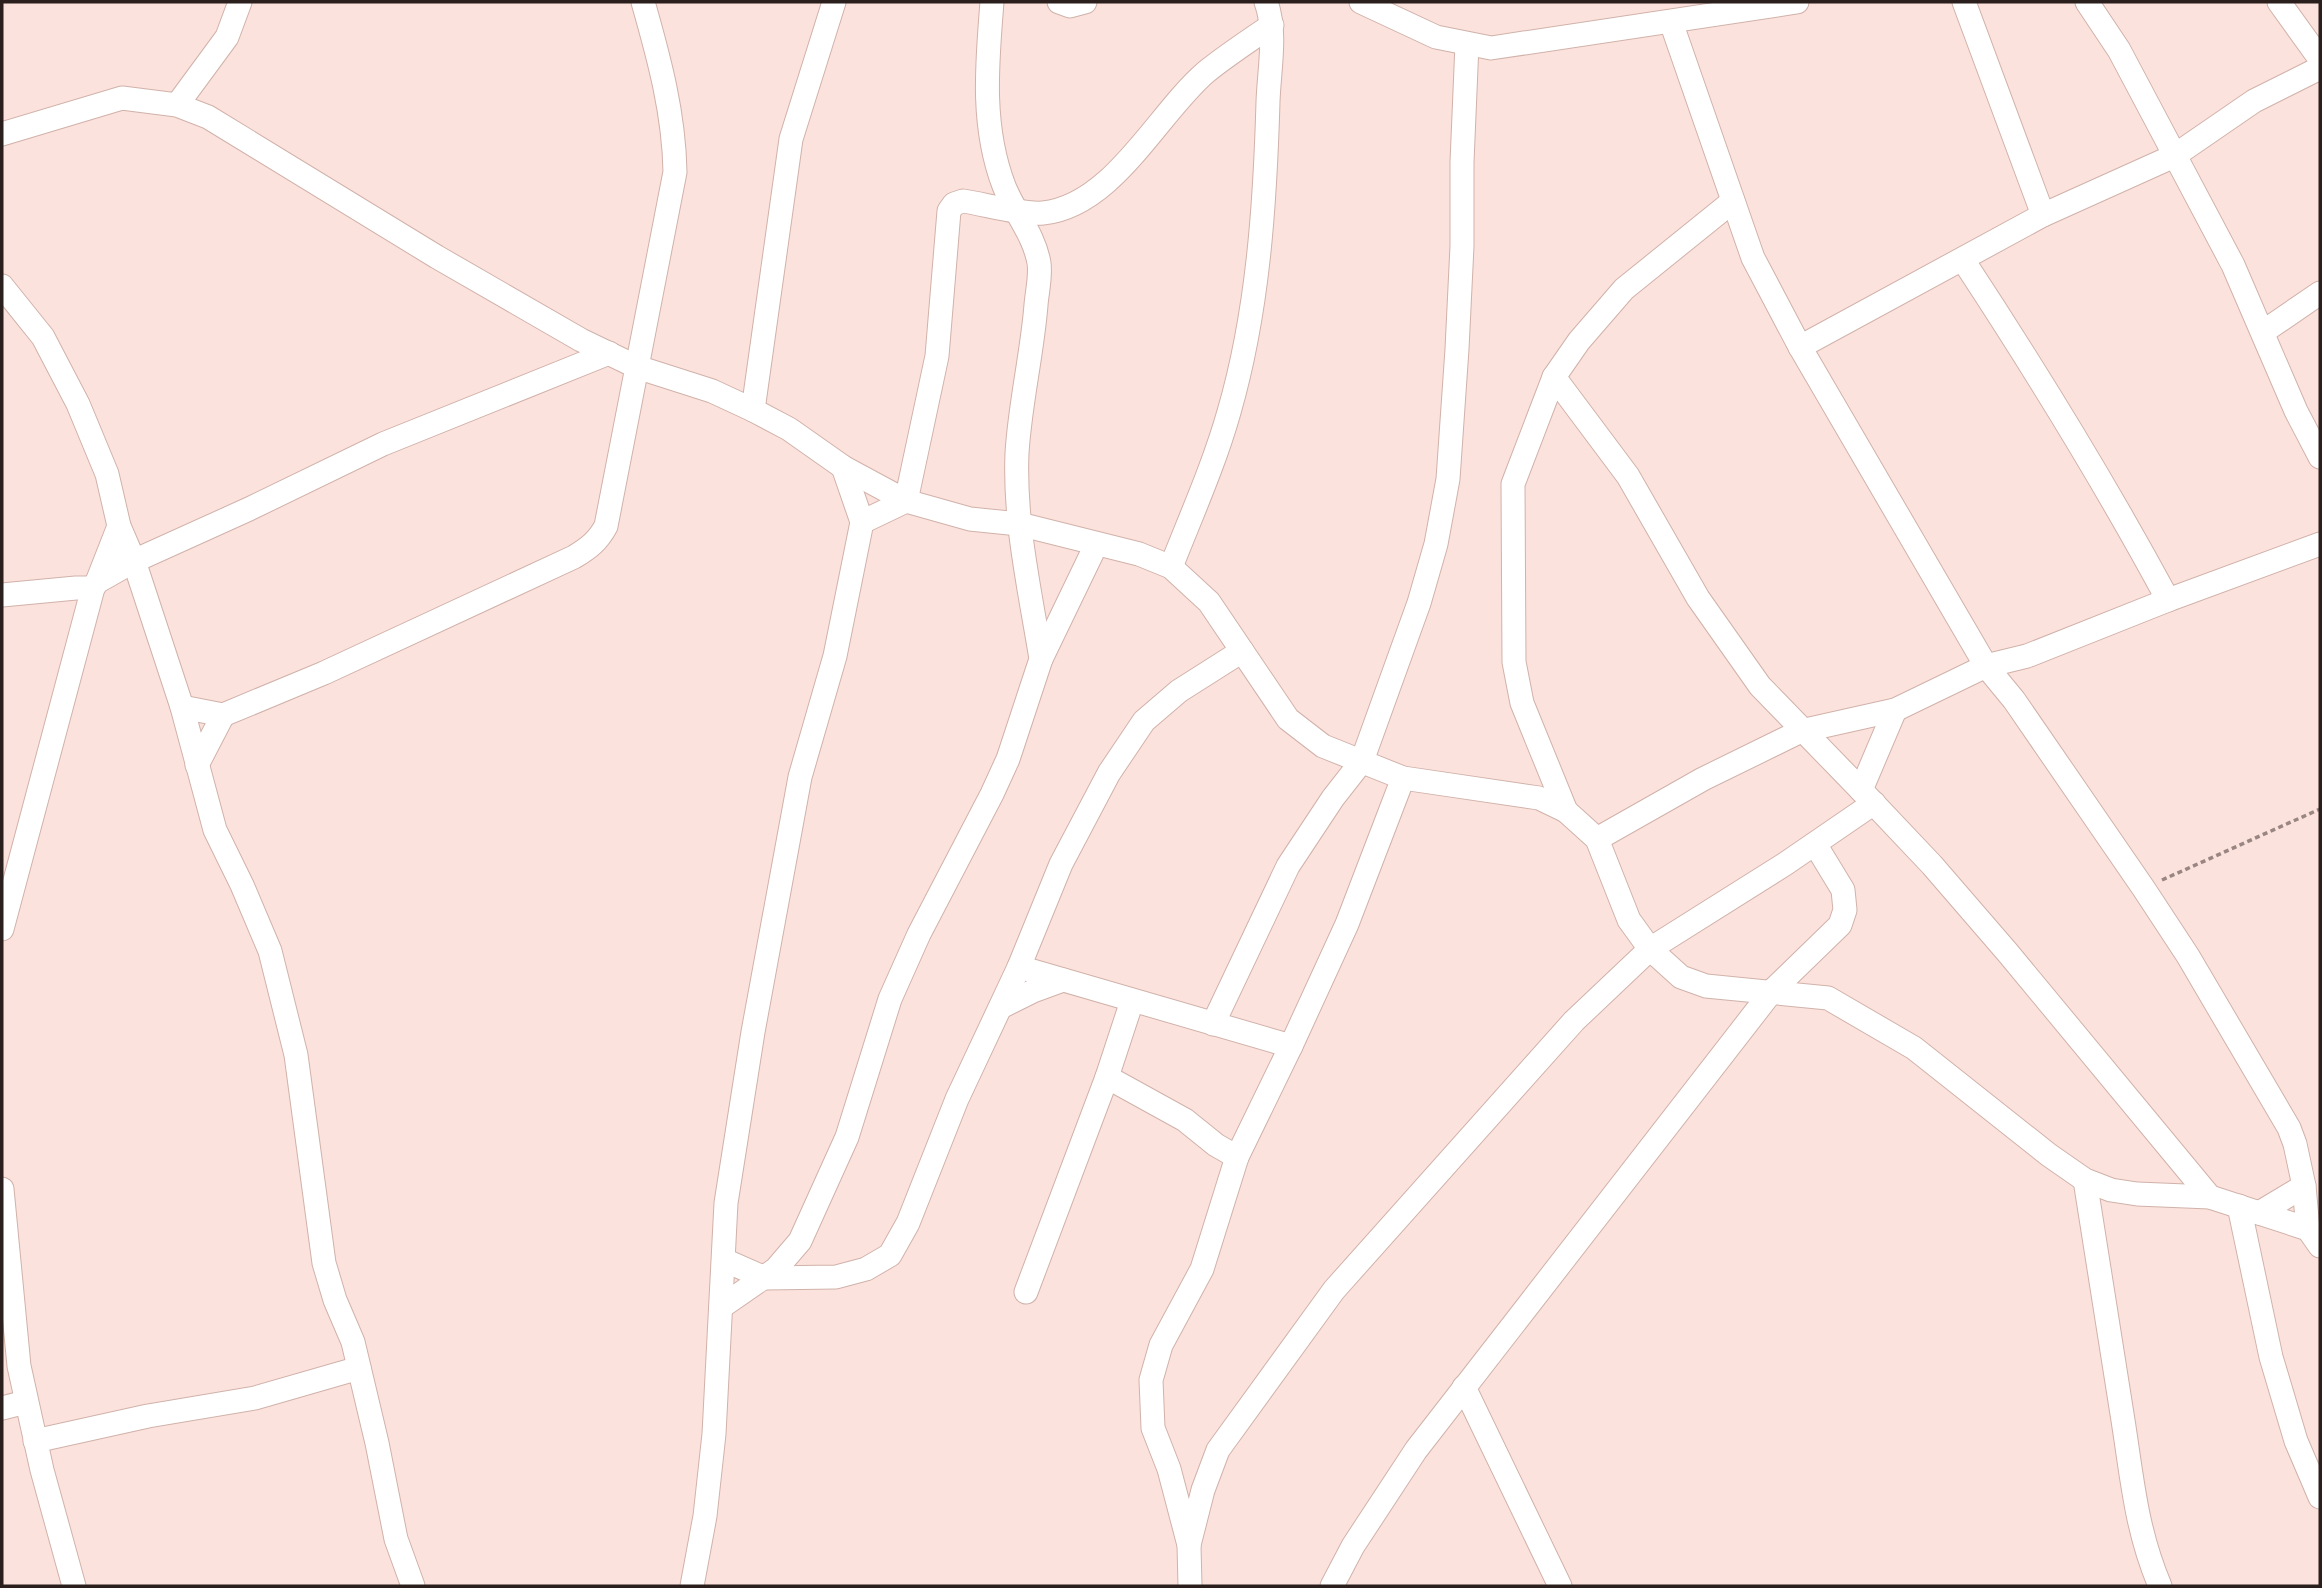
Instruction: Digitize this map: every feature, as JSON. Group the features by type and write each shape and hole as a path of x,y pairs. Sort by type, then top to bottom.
{"street":[{"path":"177,105 227,37 240,2"},
{"path":"182,707 223,715 324,673 590,548 599,540 606,526 675,172 675,148 663,69 643,2"},
{"path":"753,410 791,138 834,2"},
{"path":"992,2 986,68 987,108 994,151 1004,186 1032,239 1040,265 1034,333 1017,454 1019,524 1041,659"},
{"path":"1059,2 1070,6 1085,2"},
{"path":"1361,2 1436,37 1491,48 1797,2"},
{"path":"1965,2 2043,215"},
{"path":"2087,2 2119,50 2233,265 2296,411 2320,457"},
{"path":"2279,2 2320,59"},
{"path":"906,501 937,356 949,211 954,204 963,201 1040,214 1065,209 1124,166 1205,73 1269,9"},
{"path":"1171,567 1229,412 1258,267 1266,161 1269,9"},
{"path":"2,134 122,98 177,105 208,117 437,257 581,340 637,367 712,391 753,410 789,429 843,467 906,501 970,519 1019,524 1139,554 1171,567 1209,602 1288,719 1323,746 1403,778 1539,798 1566,811 1597,839 1629,920 1650,949 1681,977 1706,986 1828,998 1914,1048 2049,1155 2085,1180 2111,1190 2137,1194 2210,1197 2249,1210 2314,1238 2310,1191 2288,1128 2201,978 2144,888 2014,700 1986,666 1800,347 1753,258 1671,22"},
{"path":"1213,1024 1288,866 1333,798 1362,761 1419,603 1436,544 1448,479 1462,246 1467,44"},
{"path":"1800,347 2043,215 2174,156 2254,101 2320,68"},
{"path":"1566,811 1522,703 1514,662 1513,484 1554,377 1579,341 1625,289 1732,201"},
{"path":"1963,260 2032,365 2112,496 2168,600"},
{"path":"2,286 43,337 78,404 107,474 120,526 182,707 215,830 270,951 296,1055 324,1263 335,1300 353,1342 396,1539 412,1586"},
{"path":"2263,332 2320,293"},
{"path":"2,595 95,585 134,561 383,444 609,353"},
{"path":"1554,377 1628,476 1698,598 1759,686 1868,796 2008,953 2210,1197"},
{"path":"692,1586 705,1516 712,1448 726,1203 753,1032 798,790 835,656 862,522 843,467"},
{"path":"862,522 906,501"},
{"path":"2,929 95,585 120,526"},
{"path":"1597,839 1703,779 1801,730 1895,710 1986,666 2027,656 2320,544"},
{"path":"722,1307 765,1278 790,1255 800,1241 847,1137 867,1080 890,999 919,933 1003,771 1041,659 1096,545"},
{"path":"724,1260 765,1278 836,1276 866,1269 890,1255 908,1223 957,1099 1019,967 1061,864 1108,773 1144,721 1179,691 1242,651"},
{"path":"2014,700 2027,656"},
{"path":"1189,1545 1203,1490 1218,1450 1334,1290 1574,1021 1650,949 1815,844 1868,796 1895,710"},
{"path":"197,765 223,715"},
{"path":"1190,1586 1189,1545 1169,1469 1153,1428 1151,1380 1161,1345 1202,1269 1237,1157 1292,1046 1347,924 1403,778"},
{"path":"1332,1586 1353,1546 1416,1450 1464,1387 1772,991 1839,925 1845,910 1843,890 1815,844"},
{"path":"1019,967 1292,1046"},
{"path":"1001,1007 1063,980"},
{"path":"1026,1292 1107,1077 1132,1000"},
{"path":"1107,1077 1185,1120 1216,1145 1237,1157"},
{"path":"2085,1180 2134,1503 2149,1562 2160,1586"},
{"path":"2,1189 19,1366 35,1441 74,1586"},
{"path":"2249,1210 2310,1191"},
{"path":"2249,1210 2271,1357 2296,1441 2320,1497"},
{"path":"35,1441 148,1416 255,1398 359,1368"},
{"path":"1464,1387 1560,1586"},
{"path":"2,1408 26,1402"}],"path":[{"path":"2144,888 2320,809"}]}
